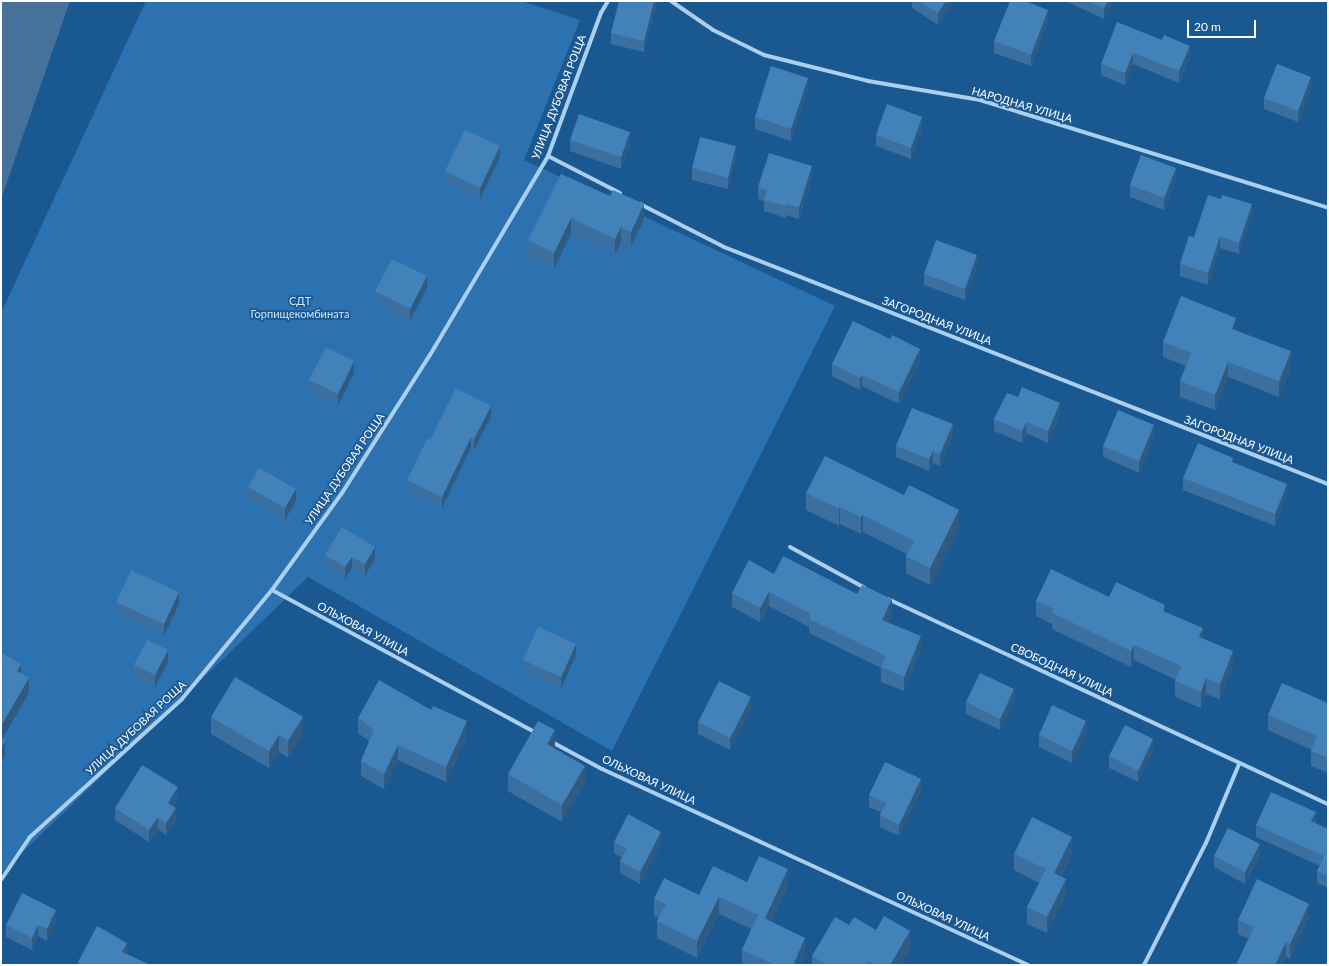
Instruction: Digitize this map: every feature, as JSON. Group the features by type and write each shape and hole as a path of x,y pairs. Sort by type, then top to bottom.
{"street":[{"name":"УЛИЦА ДУБОВАЯ РОЩА","path":"1,880 30,837 182,699 272,590 342,493 430,355 548,156 600,13 608,1"},
{"name":"НАРОДНАЯ УЛИЦА","path":"671,1 713,30 764,55 868,81 980,100 1328,208"},
{"path":"548,156 625,196"},
{"name":"ЗАГОРОДНАЯ УЛИЦА","path":"632,200 724,247 1328,484"},
{"path":"790,547 868,589"},
{"name":"ОЛЬХОВАЯ УЛИЦА","path":"272,590 538,734"},
{"name":"СВОБОДНАЯ УЛИЦА","path":"883,596 1239,764 1328,804"},
{"name":"ОЛЬХОВАЯ УЛИЦА","path":"546,738 609,772 1028,965"},
{"path":"1144,965 1206,843 1239,764"}],"green space":[{"name":"СДТ Горпищекомбината","path":"146,1 521,1 580,20 524,160 835,306 612,751 308,577 1,873 1,313"}],"shaded area":[{"path":"1,1 70,1 1,199"}],"building":[{"path":"619,1 654,1 644,41 611,33"},
{"path":"919,1 946,1 938,13"},
{"path":"1010,1 1025,1 1048,10 1031,55 994,41"},
{"path":"1089,1 1107,1 1104,8"},
{"path":"1117,22 1162,40 1164,35 1190,46 1179,71 1133,53 1125,73 1101,64"},
{"path":"1277,64 1311,77 1298,111 1264,98"},
{"path":"771,66 808,78 791,129 755,117"},
{"path":"887,104 922,117 911,148 876,135"},
{"path":"579,114 630,132 621,157 570,140"},
{"path":"465,130 500,146 480,188 445,171"},
{"path":"700,137 736,146 728,178 692,168"},
{"path":"769,153 812,166 799,207 786,204 786,206 764,200 767,190 758,187"},
{"path":"1141,155 1176,168 1164,198 1130,185"},
{"path":"561,174 610,196 613,190 644,204 631,232 621,227 615,239 571,218 554,253 528,240"},
{"path":"1208,195 1221,199 1222,195 1252,204 1239,243 1220,236 1208,273 1180,264 1189,236 1194,237"},
{"path":"936,240 977,255 965,289 924,274"},
{"path":"392,259 427,276 410,309 375,291"},
{"path":"1181,296 1236,318 1232,329 1291,351 1279,381 1228,362 1215,395 1180,381 1191,353 1163,342"},
{"path":"853,321 890,339 892,335 920,349 899,392 862,375 860,378 832,364"},
{"path":"326,347 354,361 338,394 309,380"},
{"path":"1022,387 1060,403 1048,431 1026,422 1022,431 994,419 1007,393 1018,397"},
{"path":"456,388 491,406 474,439 471,437 442,497 407,480 427,439 430,440"},
{"path":"912,408 953,424 940,454 933,451 929,459 896,446"},
{"path":"1118,410 1154,425 1139,461 1103,446"},
{"path":"1198,443 1233,458 1232,462 1287,484 1275,514 1183,478"},
{"path":"825,456 904,495 909,485 959,510 930,568 906,556 914,541 863,515 861,517 840,507 839,509 806,493"},
{"path":"259,468 296,489 285,508 248,487"},
{"path":"342,527 375,547 365,564 352,557 345,567 325,555"},
{"path":"783,556 857,594 862,585 892,599 882,620 921,636 904,677 881,667 886,656 809,619 811,614 769,592 760,608 732,593 749,560 774,574"},
{"path":"1051,569 1109,597 1116,582 1165,605 1163,611 1203,628 1199,637 1233,651 1220,684 1206,678 1201,692 1175,681 1181,666 1134,645 1131,651 1052,613 1054,609 1036,601"},
{"path":"131,570 179,592 164,624 116,602"},
{"path":"538,627 576,644 561,677 523,660"},
{"path":"147,640 168,650 155,675 134,665"},
{"path":"1,653 21,664 17,671 29,678 1,726"},
{"path":"980,673 1014,689 1000,719 966,702"},
{"path":"235,677 303,717 288,741 279,735 269,751 211,717"},
{"path":"379,680 431,710 433,706 467,721 446,767 398,745 384,774 361,761 374,730 358,718"},
{"path":"719,681 751,697 730,738 698,722"},
{"path":"1282,683 1328,703 1328,758 1311,751 1317,736 1268,715"},
{"path":"1052,705 1086,721 1072,751 1039,735"},
{"path":"538,721 555,730 547,744 585,766 562,805 508,774"},
{"path":"1125,725 1153,739 1138,771 1109,756"},
{"path":"1,739 5,741 1,749"},
{"path":"885,762 921,779 899,825 880,815 886,803 869,795"},
{"path":"142,765 178,787 168,803 176,808 166,823 158,817 149,830 115,808"},
{"path":"1271,792 1316,812 1311,821 1328,829 1328,876 1317,871 1324,856 1256,825"},
{"path":"628,814 661,832 640,872 620,861 627,849 614,842"},
{"path":"1032,817 1072,837 1054,873 1066,879 1047,917 1027,907 1046,869 1014,854"},
{"path":"1228,828 1260,844 1245,872 1214,856"},
{"path":"759,856 788,869 765,918 719,897 697,941 657,921 666,904 654,899 664,878 699,895 713,866 747,882"},
{"path":"1257,879 1309,904 1290,944 1286,942 1275,965 1236,965 1254,927 1238,920"},
{"path":"22,893 56,910 47,929 38,925 32,938 6,925"},
{"path":"758,915 805,938 793,965 775,965 742,950"},
{"path":"884,916 910,931 890,965 874,965 868,961 866,965 827,965 812,956 835,917 849,925 854,917 876,930"},
{"path":"97,926 127,943 122,952 150,965 84,965 78,962"}]}
